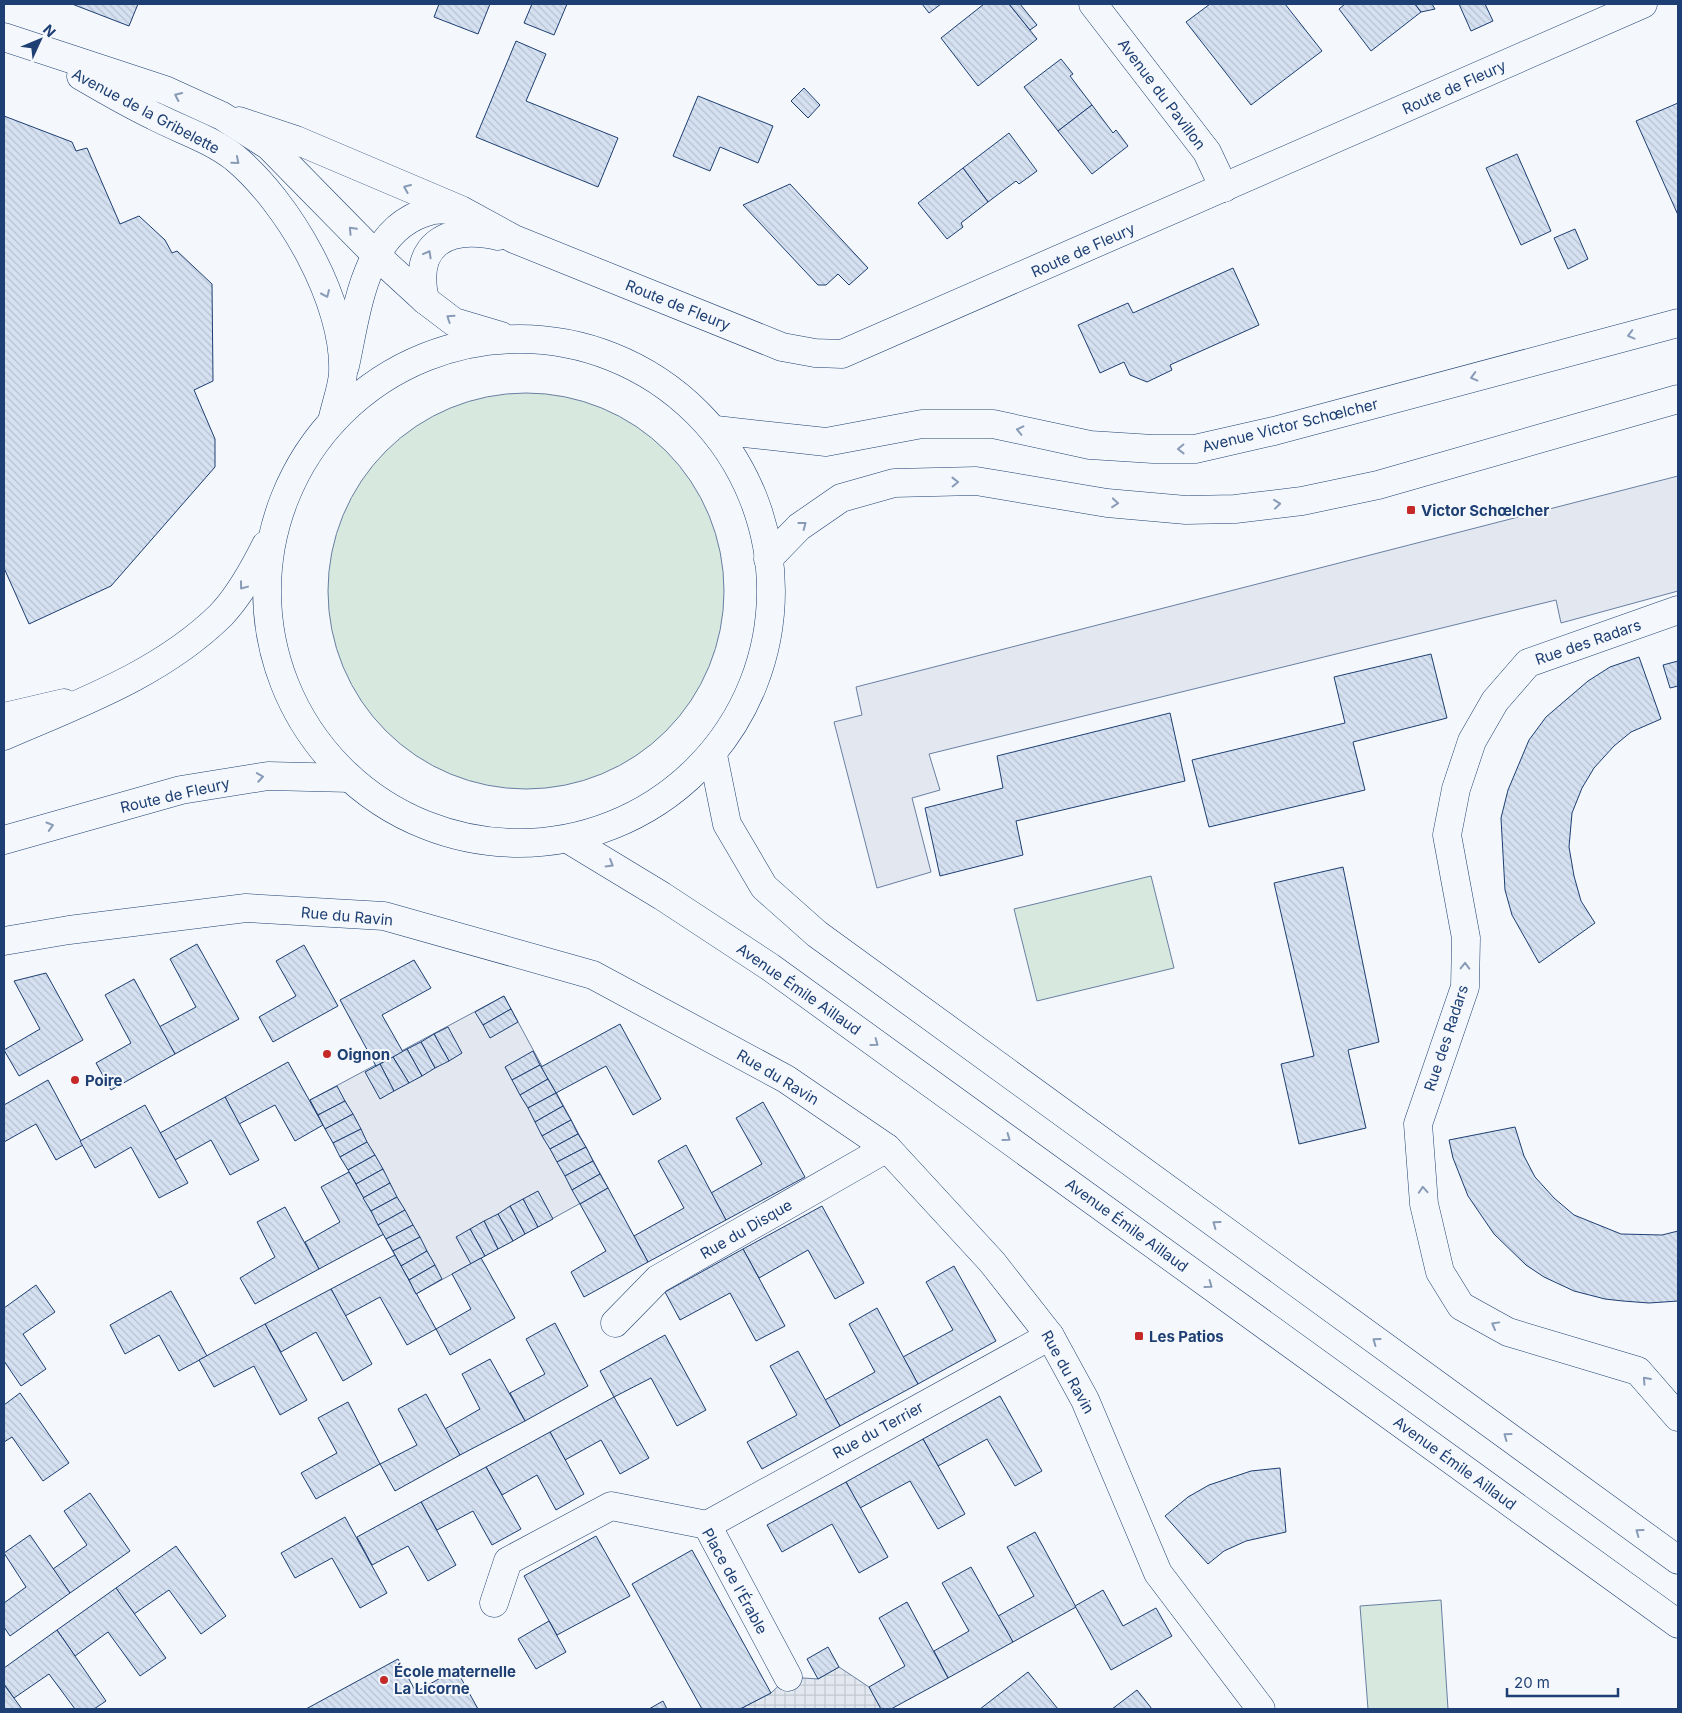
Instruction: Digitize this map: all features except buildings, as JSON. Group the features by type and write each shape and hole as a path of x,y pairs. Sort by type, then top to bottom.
{"main road":[{"name":"Avenue du Pavillon","path":"1093,4 1206,152 1224,188"},
{"name":"Route de Fleury","path":"514,239 782,347 815,353 842,354 1643,4"},
{"name":"Avenue de la Gribelette","path":"14,41 165,90 222,116 296,140 461,210 514,239"},
{"name":"Avenue de la Gribelette","path":"14,41 155,117 202,137 234,158 263,186 289,222 311,259 331,303 341,338 343,374"},
{"name":"Avenue de la Gribelette","path":"222,116 269,146 376,255 425,300 454,322 512,339"},
{"name":"Avenue de la Gribelette","path":"332,422 362,286 376,255 386,240 408,221 431,210 461,210"},
{"path":"425,300 421,282 422,266 431,247 461,232 486,233 514,239"},
{"name":"Avenue Victor Schœlcher","path":"716,430 826,442 922,424 993,424 1090,446 1195,449 1274,431 1678,323"},
{"path":"4,736 100,694 170,656 222,614 252,573 275,528 297,471 332,422 369,388 414,361 462,345 512,339 572,344 629,364 680,396 716,430 752,493 768,559 772,606 762,660 743,710 712,755 682,785 648,809 599,831 568,839 507,844 450,834 397,812 350,778 314,737 287,689 272,637 267,582 275,528"},
{"path":"768,559 799,528 841,498 894,482 976,481 1107,503 1186,510 1244,508 1302,501 1378,485 1678,399"},
{"name":"Rue des Radars","path":"1678,610 1528,663 1495,701 1472,741 1456,788 1447,835 1466,938 1465,987 1418,1124 1424,1204 1440,1272 1461,1306 1508,1332 1638,1371 1678,1417"},
{"path":"4,716 100,694"},
{"path":"712,755 727,824 764,887 817,934 1678,1560"},
{"name":"Route de Fleury","path":"4,840 181,790 268,776 350,778"},
{"name":"Avenue Émile Aillaud","path":"568,839 662,896 770,967 1678,1624"},
{"name":"Rue du Ravin","path":"4,942 69,930 246,908 384,916 593,976 786,1079 887,1148 992,1262 1050,1336 1085,1400 1158,1573 1261,1709"},
{"name":"Rue du Disque","path":"615,1323 658,1279 887,1148"},
{"name":"Rue du Terrier","path":"707,1525 1050,1336"},
{"name":"Place de l'Érable","path":"494,1603 508,1561 611,1506 707,1525 788,1677"}],"shaded area":[{"path":"507,393 545,393 584,401 620,416 652,438 679,465 701,497 716,533 724,572 721,630 716,649 701,685 679,717 652,744 620,766 584,781 545,789 507,789 468,781 432,766 400,744 373,717 351,685 336,649 328,610 328,572 336,533 351,497 373,465 400,438 432,416 468,401"},
{"path":"1678,476 1678,591 1561,623 1556,600 929,754 940,790 912,798 931,872 877,888 834,722 862,715 856,687"},
{"path":"1151,876 1174,968 1037,1001 1014,909"},
{"path":"504,996 608,1188 416,1294 310,1100"},
{"path":"1441,1600 1448,1709 1368,1709 1360,1606"},
{"path":"839,1667 869,1687 881,1709 740,1709 771,1693 788,1677 818,1679"}],"place":[{"name":"Victor Schœlcher","path":"1411,510"},
{"name":"Oignon","path":"327,1054"},
{"name":"Poire","path":"75,1080"},
{"name":"Les Patios","path":"1139,1336"},
{"name":"École maternelle La Licorne","path":"384,1680"}]}
